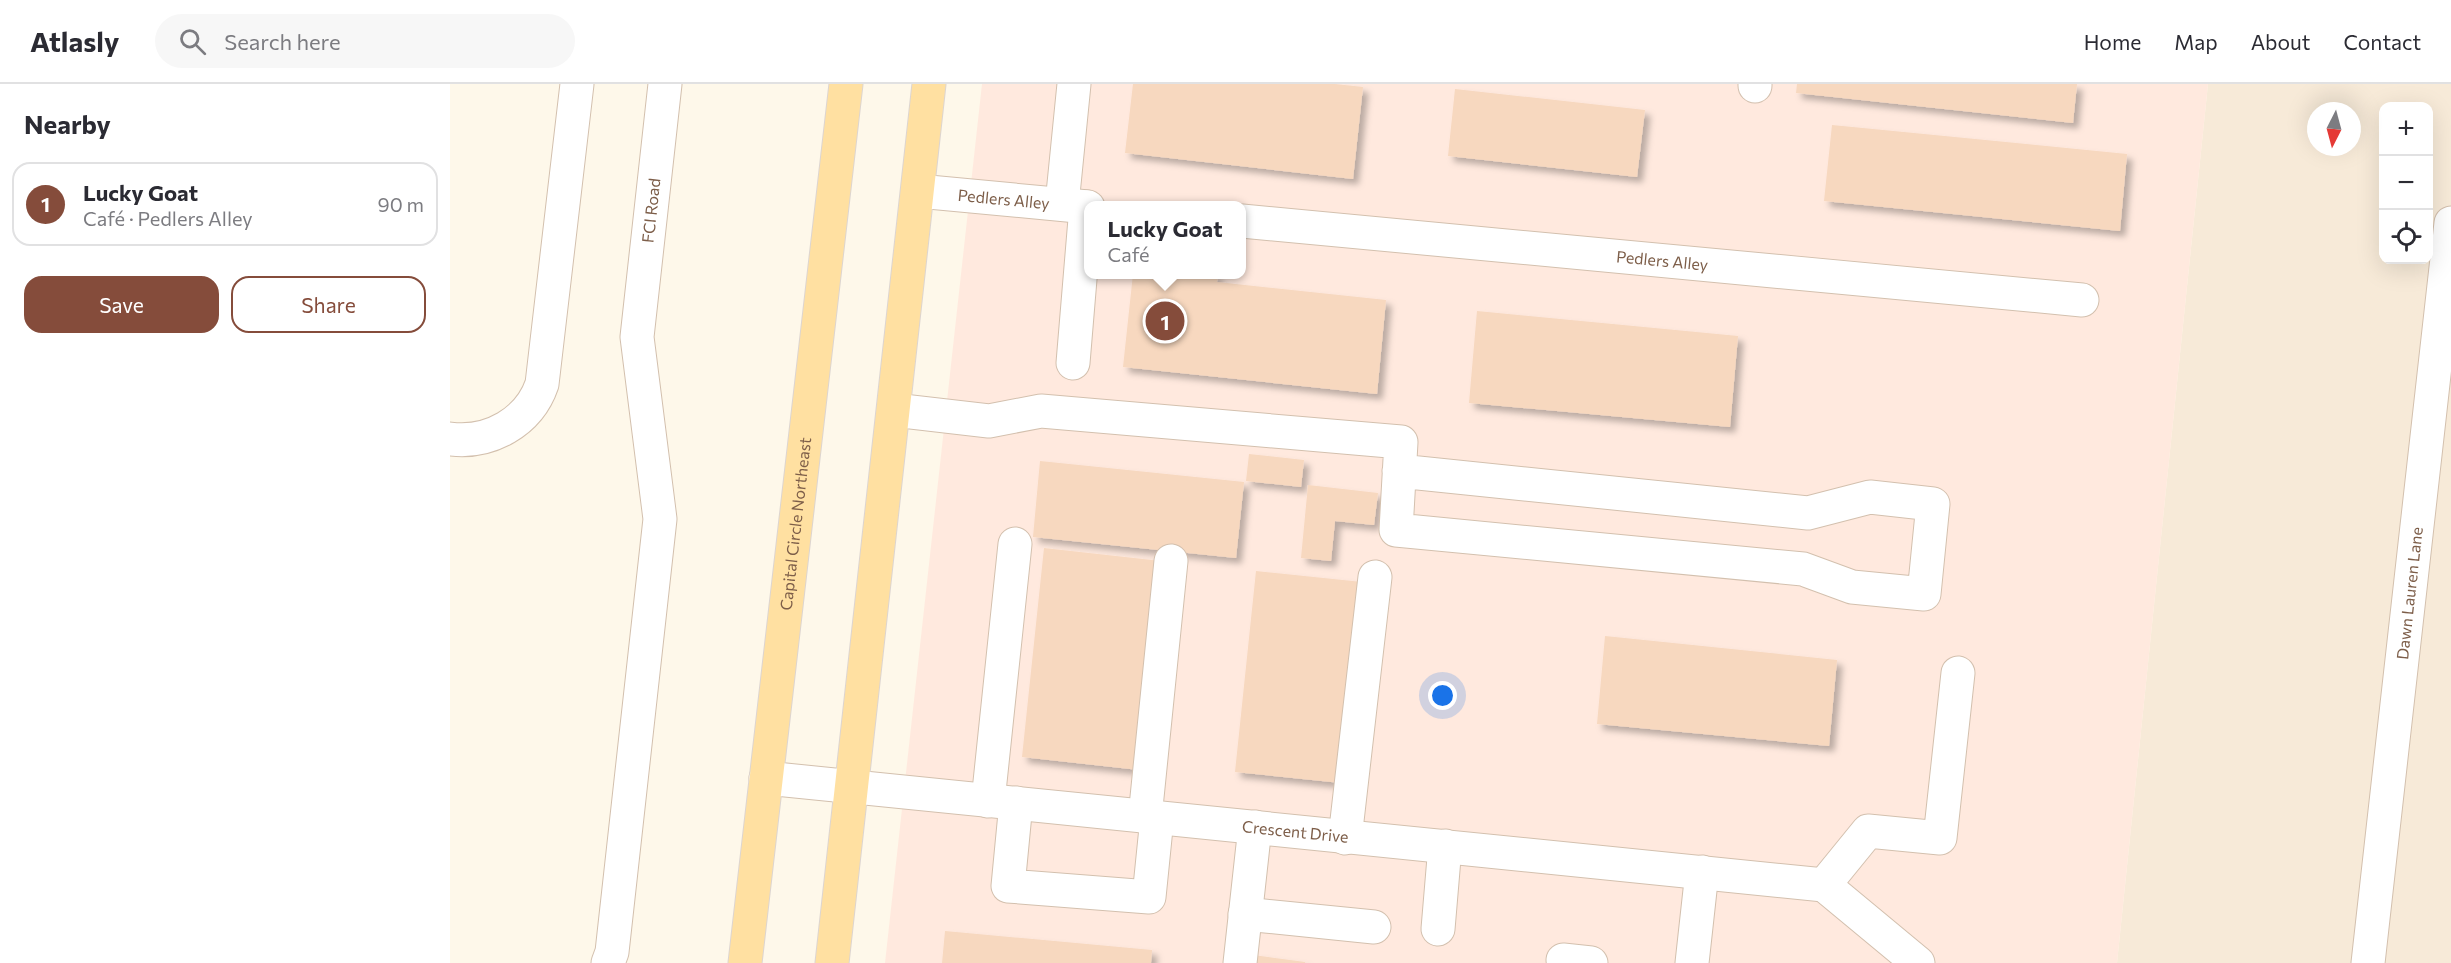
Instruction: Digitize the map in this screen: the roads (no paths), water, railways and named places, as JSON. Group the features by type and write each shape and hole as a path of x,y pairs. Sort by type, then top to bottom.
{"main road":[{"name":"Capital Circle Northeast","path":"746,963 846,84"},
{"path":"832,963 929,84"}],"street":[{"path":"450,439 461,440 506,429 525,415 537,400 540,392 577,84"},
{"name":"FCI Road","path":"608,963 612,952 660,519 637,337 665,84"},
{"path":"1073,363 1079,206 1074,84"},
{"name":"Pedlers Alley","path":"918,191 1079,206"},
{"name":"Pedlers Alley","path":"1246,222 2082,300"},
{"name":"Dawn Lauren Lane","path":"2368,963 2451,223"},
{"path":"894,410 989,421 1041,411 1401,442 1399,471 1395,530 1803,569 1852,587 1924,594 1933,504 1870,497 1808,513 1399,471"},
{"path":"1015,544 1002,802 1008,886 1149,897 1151,817 1171,561"},
{"path":"1345,838 1375,577"},
{"path":"1918,963 1824,885 1868,831 1940,838 1958,673"},
{"name":"Crescent Drive","path":"766,778 1824,885"},
{"path":"1240,963 1255,827"},
{"path":"1438,929 1445,846"},
{"path":"1692,963 1702,872"},
{"path":"1245,914 1374,927"}],"place":[{"name":"Lucky Goat","path":"1165,321"}]}
